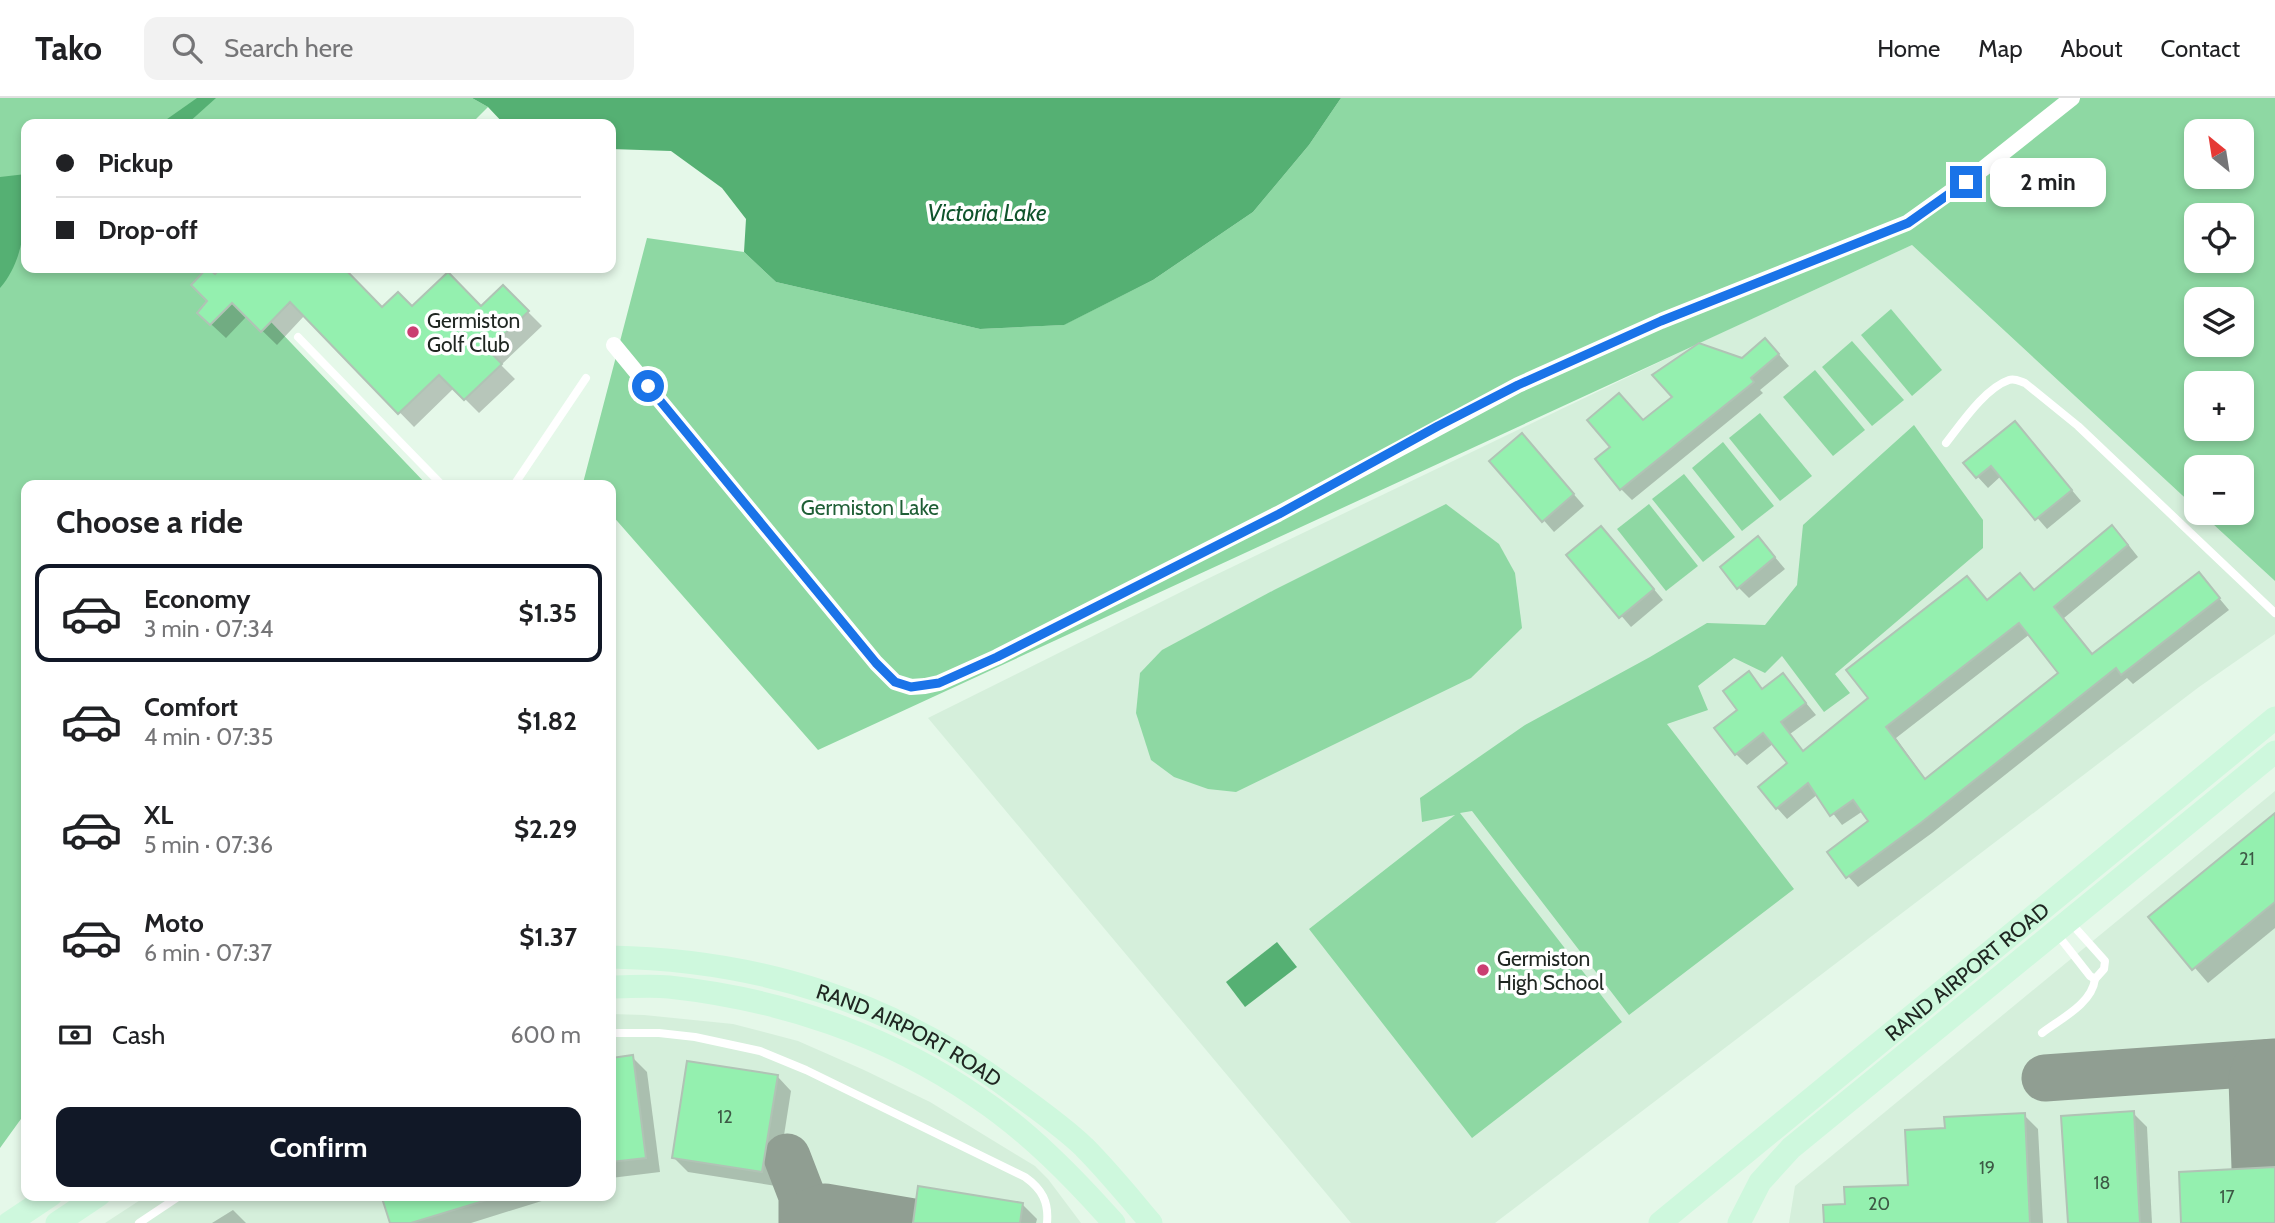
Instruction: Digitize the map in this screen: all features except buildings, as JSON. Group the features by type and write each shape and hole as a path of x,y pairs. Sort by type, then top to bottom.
{"street":[{"path":"614,345 876,663 895,682 911,687 925,686 939,683 997,657 1279,514 1518,385 1661,321 1908,223 1984,168 2072,98"},
{"name":"RAND AIRPORT ROAD","path":"1660,1223 2275,718"},
{"name":"RAND AIRPORT ROAD","path":"1739,1223 1760,1182 1791,1149 2275,752"},
{"path":"2033,916 2067,922"},
{"name":"RAND AIRPORT ROAD","path":"616,957 698,962 764,974 851,1000 927,1035 987,1071 1054,1121 1084,1147 1151,1223"},
{"name":"RAND AIRPORT ROAD","path":"616,987 667,986 757,1000 811,1015 909,1057 977,1097 1039,1146 1114,1223"},
{"path":"9,1223 42,1201"},
{"path":"57,1223 88,1201"}],"lane":[{"path":"298,337 437,480"},
{"path":"517,480 586,378"},
{"path":"1946,443 1973,409 1996,388 2008,380 2015,379 2025,383 2078,426 2275,613"},
{"path":"2042,1033 2085,999 2093,990 2095,979 2104,969 2105,961 2067,922"},
{"path":"2067,922 2082,968 2095,979"},
{"path":"616,1033 659,1033 695,1037 778,1057 1025,1177 1044,1196 1048,1211 1047,1223"},
{"path":"139,1223 172,1201"}],"shaded area":[{"name":"Germiston High School","path":"1912,245 2184,497 2184,525 2214,525 2275,581 2275,634 2199,687 1495,1223 1351,1223 928,718 1205,580 1699,343"},
{"path":"2275,791 2275,1223 1789,1223 1795,1186"},
{"path":"616,1014 733,1024 798,1041 864,1070 930,1102 1035,1166 1081,1223 105,1223 139,1201 616,1201"}],"green space":[{"path":"0,98 472,98 488,107 476,119 21,119 21,273 320,273 271,322 422,480 21,480 21,1119 0,1148"},
{"name":"Germiston Lake","path":"1341,98 2275,98 2275,581 2214,525 2254,525 2254,455 2184,455 2184,497 1912,245 818,750 616,520 616,480 584,480 647,238 744,252 776,282 980,329 1063,325 1153,280 1253,212 1309,145"},
{"path":"1891,309 1942,370 1912,396 1861,335"},
{"path":"1852,341 1904,400 1872,426 1822,367"},
{"path":"1815,370 1865,430 1833,456 1783,397"},
{"path":"1760,413 1812,476 1780,501 1729,438"},
{"path":"1914,425 1983,520 1983,548 1835,674 1850,693 1824,712 1782,656 1765,673 1734,658 1698,686 1708,710 1667,724 1794,889 1629,1015 1472,811 1460,813 1622,1022 1472,1138 1309,929 1455,815 1422,822 1420,798 1525,725 1707,623 1765,625 1797,585 1803,525"},
{"path":"1723,442 1774,506 1742,531 1692,468"},
{"path":"1684,474 1735,537 1703,562 1652,499"},
{"path":"1446,504 1499,544 1515,573 1522,628 1471,678 1236,792 1208,789 1174,777 1151,760 1136,713 1140,673 1162,650 1274,590"},
{"path":"1649,504 1698,566 1666,591 1617,529"}],"water":[{"path":"197,98 216,98 193,119 167,119"},
{"name":"Victoria Lake","path":"472,98 1341,98 1309,145 1253,212 1153,280 1064,325 980,329 776,282 744,252 746,219 722,188 671,151 616,149 616,119 499,119 488,107"},
{"path":"21,175 21,244 9,276 0,288 0,177"},
{"path":"1277,942 1297,967 1245,1007 1226,982"}],"taxiway":[{"path":"2045,1078 2275,1062"},
{"path":"2255,1168 2252,1079 2255,1069 2266,1063"},
{"path":"787,1157 802,1196 802,1223"},
{"path":"804,1223 813,1211 825,1207 913,1222"}],"place":[{"name":"Germiston Golf Club","path":"413,332"},
{"name":"Germiston High School","path":"1483,970"}],"route":[{"path":"648,386 876,663 895,682 911,687 925,686 939,683 997,657 1279,514 1518,385 1661,321 1908,223 1966,182"}]}
